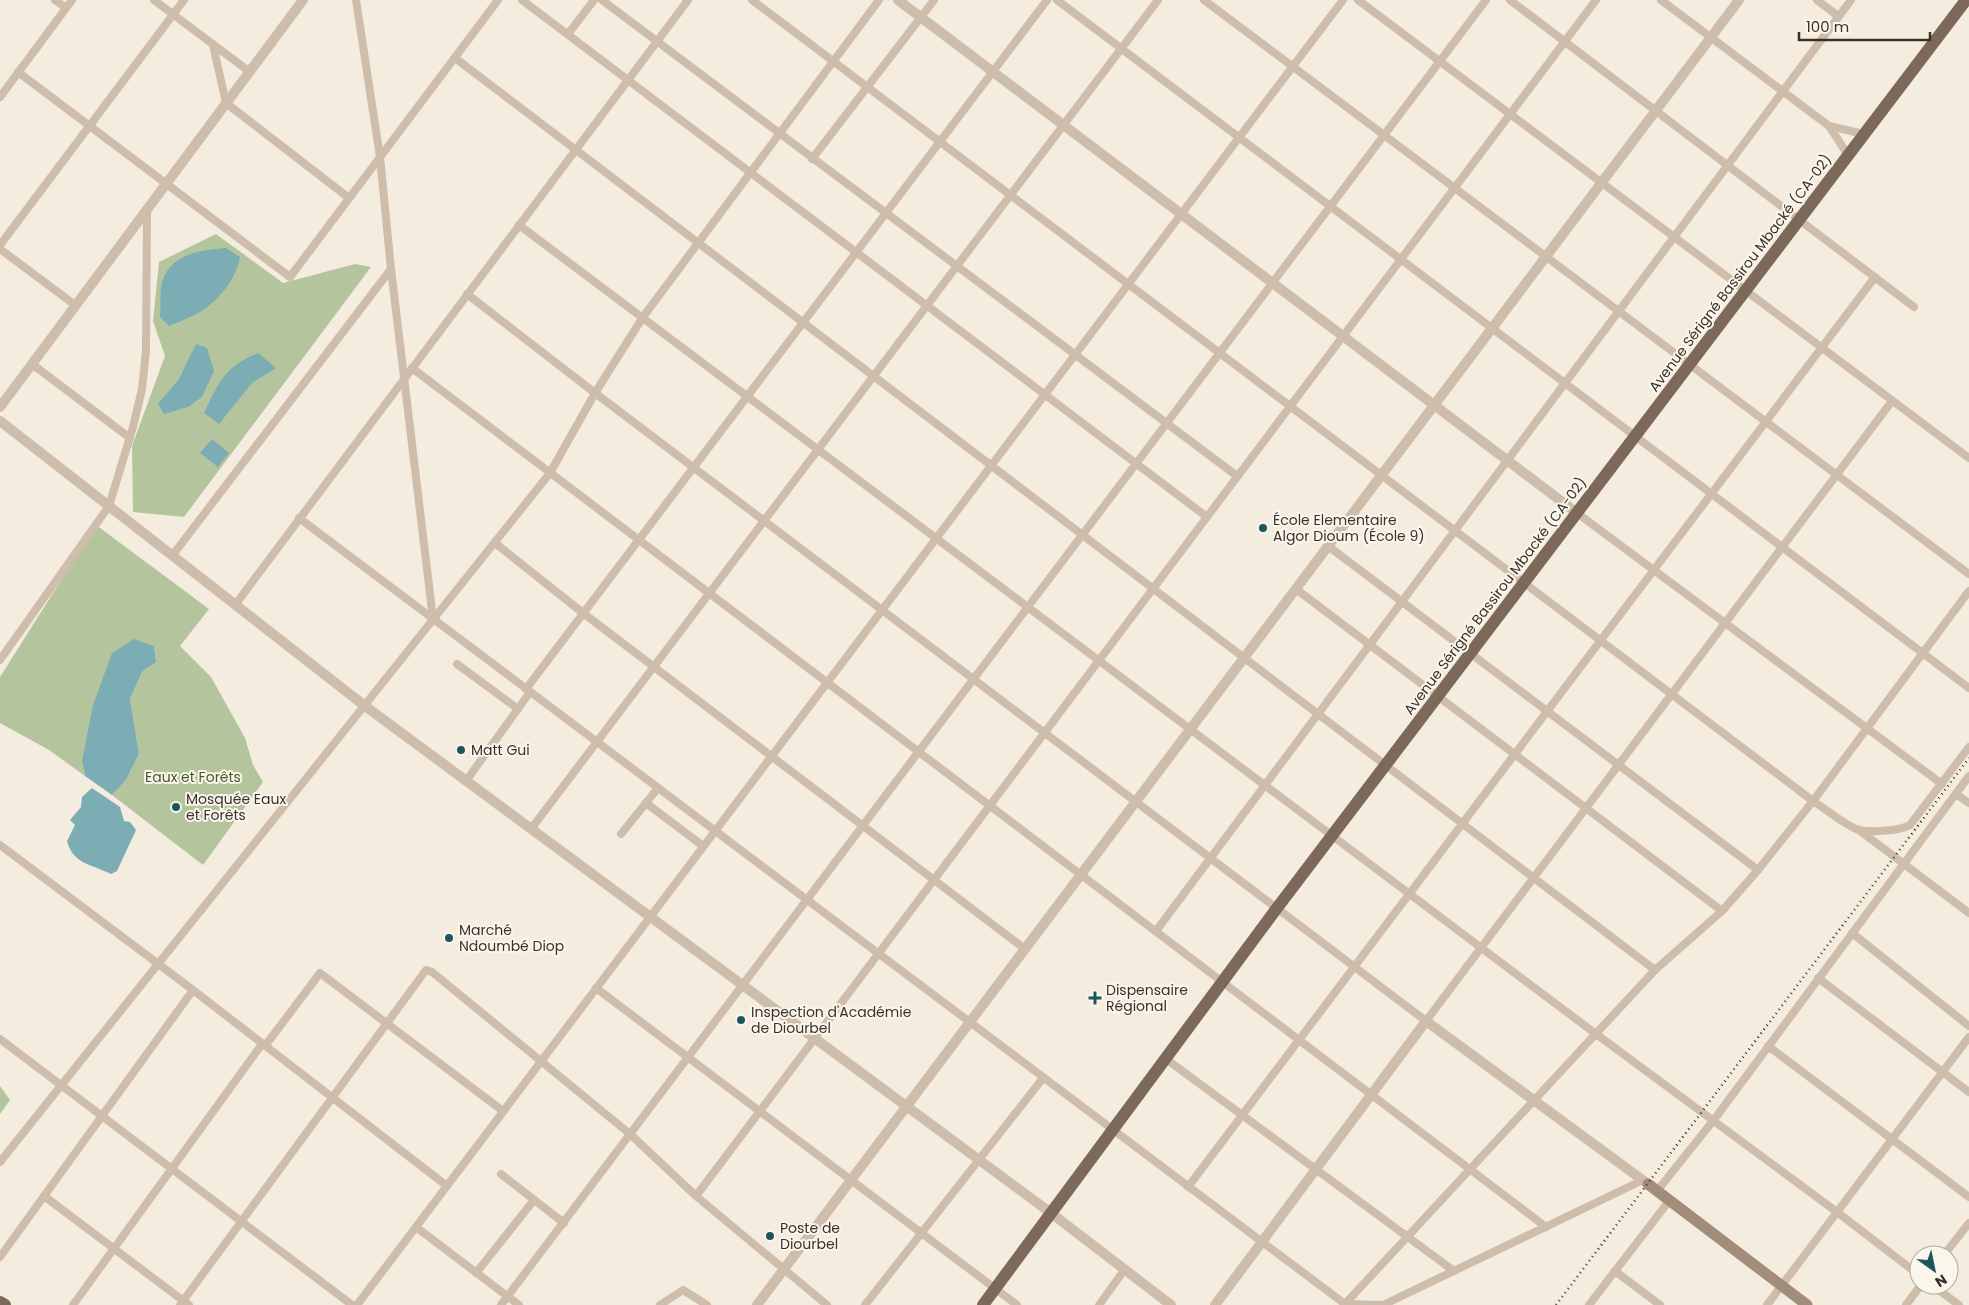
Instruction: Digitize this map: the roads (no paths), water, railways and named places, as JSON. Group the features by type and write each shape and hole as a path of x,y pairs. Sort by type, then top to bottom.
{"main road":[{"name":"Avenue Sérigné Bassirou Mbacké (CA-02)","path":"983,1305 1277,908 1966,0"},
{"path":"1649,1185 1807,1305"},
{"path":"0,1302 5,1305"}],"street":[{"path":"56,0 66,8"},
{"path":"0,97 72,0"},
{"path":"154,0 250,72"},
{"path":"76,306 0,247 184,0"},
{"path":"0,407 303,0"},
{"path":"356,0 380,157 391,269 433,619"},
{"path":"18,72 290,277 498,0"},
{"path":"522,0 1206,517"},
{"path":"568,34 594,0"},
{"path":"602,0 1237,476"},
{"path":"235,605 688,0"},
{"path":"752,0 1813,801 1858,830 1969,913"},
{"path":"0,1162 550,473 595,393 643,318 879,0"},
{"path":"898,0 1577,513 1942,784"},
{"path":"812,159 934,0"},
{"path":"466,781 583,613 1047,0"},
{"path":"1057,0 1969,688"},
{"path":"531,828 1158,0"},
{"path":"1204,0 1969,574"},
{"path":"357,1305 1343,0"},
{"path":"1358,0 1969,458"},
{"path":"502,1305 1486,0"},
{"path":"1510,0 1914,307"},
{"path":"696,1196 1596,0"},
{"path":"1661,0 1829,126 1848,155"},
{"path":"757,1305 1739,0"},
{"path":"1816,0 1838,16"},
{"path":"1156,931 1851,0"},
{"path":"214,45 226,103 349,198"},
{"path":"455,58 1655,970"},
{"path":"1829,126 1864,134"},
{"path":"0,660 108,506 130,438 142,389 146,350 147,212"},
{"path":"519,225 1481,948 1837,1212 1909,1268"},
{"path":"172,556 391,269"},
{"path":"1188,1187 1875,277"},
{"path":"467,294 1354,967 1649,1185"},
{"path":"32,364 130,438"},
{"path":"412,368 1546,1226"},
{"path":"1215,1305 1892,401"},
{"path":"0,421 365,706 1051,1213 1171,1305"},
{"path":"299,518 1345,1305 1383,1305 1546,1226 1649,1185 1713,1121 1969,776"},
{"path":"494,543 653,667 772,755 1025,949"},
{"path":"1328,546 1758,870"},
{"path":"1296,589 1722,911"},
{"path":"1345,1305 1655,970 1722,911 1758,870 1813,801 1969,591"},
{"path":"457,664 518,708"},
{"path":"1858,830 1902,829 1910,825 1969,747"},
{"path":"620,834 658,788"},
{"path":"1956,794 1969,803"},
{"path":"646,803 703,846"},
{"path":"0,845 446,1186"},
{"path":"1852,933 1969,1026"},
{"path":"44,1196 114,1248 184,1304 241,1222 426,970 432,972 542,1060 630,1134 696,1196 827,1305"},
{"path":"73,1305 264,1045 320,973 503,1111"},
{"path":"1818,978 1969,1092"},
{"path":"596,988 1017,1305"},
{"path":"0,1257 192,990"},
{"path":"1767,1305 1969,1037"},
{"path":"0,1040 352,1305"},
{"path":"1768,1046 1969,1197"},
{"path":"1166,1058 1454,1271"},
{"path":"865,1305 1043,1078"},
{"path":"501,1174 564,1223"},
{"path":"476,1273 534,1200"},
{"path":"1589,1305 1669,1200"},
{"path":"1952,1245 1969,1223"},
{"path":"416,1227 519,1305"},
{"path":"1099,1305 1124,1269"},
{"path":"1615,1271 1660,1305"},
{"path":"660,1305 683,1290 707,1305"},
{"path":"1946,1295 1959,1305"}],"water":[{"path":"226,248 240,257 235,273 225,289 205,309 169,326 160,317 161,288 168,270 181,258 207,250"},
{"path":"196,344 207,348 214,371 202,397 188,407 164,414 158,404 179,379"},
{"path":"258,353 276,368 252,383 219,424 204,413 214,392 230,370"},
{"path":"212,439 229,453 218,467 200,453"},
{"path":"134,639 154,646 156,662 142,672 130,699 139,754 126,780 112,795 85,776 82,761 93,705 112,653"},
{"path":"92,788 120,807 124,821 130,822 136,830 117,871 111,874 78,859 70,849 67,841 75,825 70,820 81,807 82,797"}],"railway":[{"path":"1556,1305 1969,758"}],"place":[{"name":"École Elementaire Algor Dioum (École 9)","path":"1263,528"},
{"name":"Matt Gui","path":"461,750"},
{"name":"Mosquée Eaux et Forêts","path":"176,807"},
{"name":"Marché Ndoumbé Diop","path":"449,938"},
{"name":"Dispensaire Régional","path":"1095,998"},
{"name":"Inspection d'Académie de Diourbel","path":"741,1020"},
{"name":"Poste de Diourbel","path":"770,1236"}],"park label":[{"name":"Eaux et Forêts","path":"193,777"}]}
